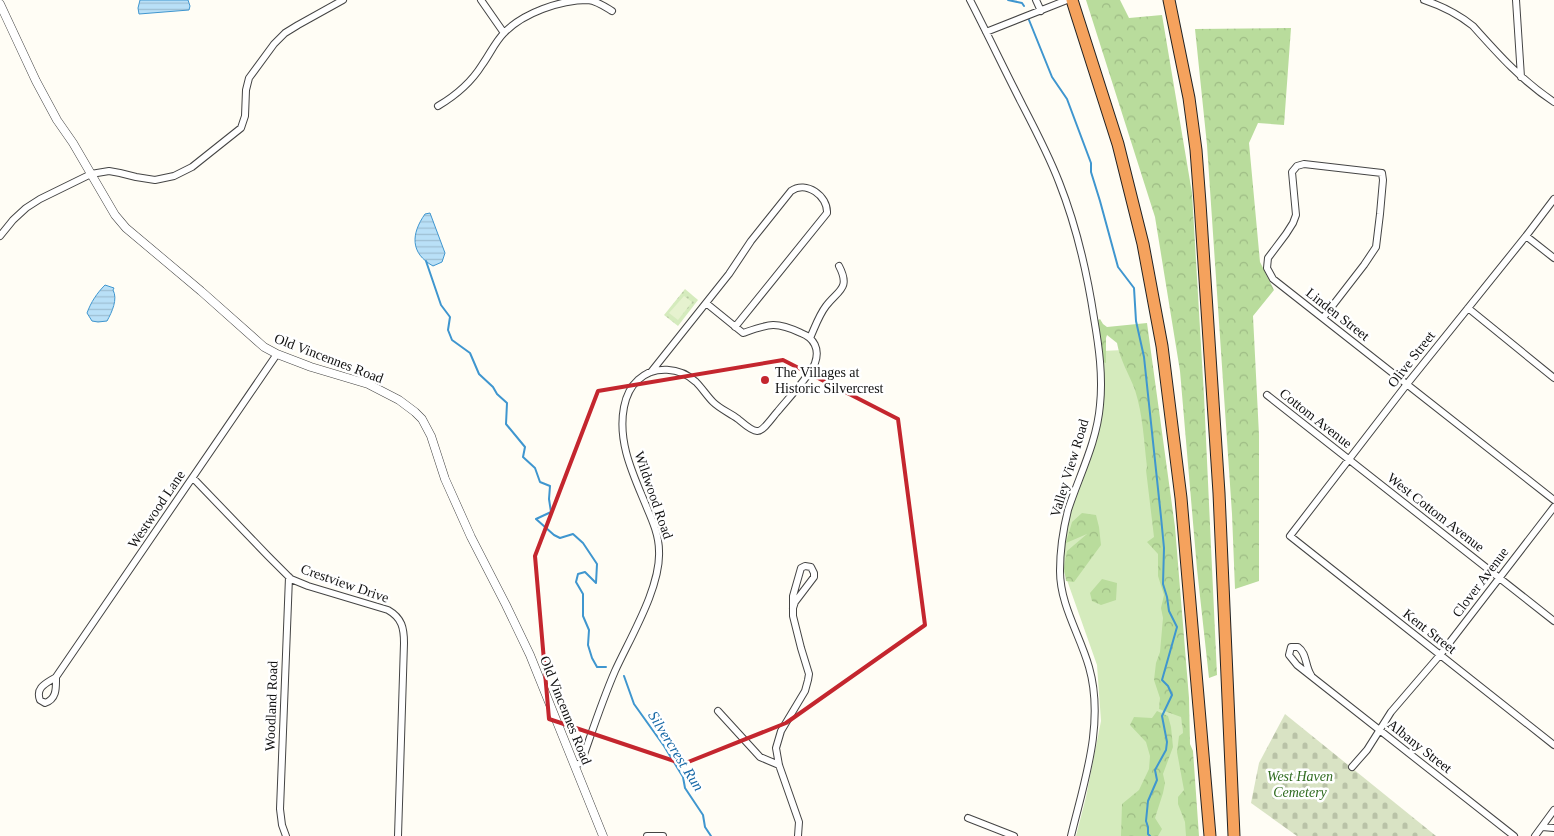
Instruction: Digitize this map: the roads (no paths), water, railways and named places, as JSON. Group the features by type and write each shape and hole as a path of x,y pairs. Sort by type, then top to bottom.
{"highway":[{"path":"1072,0 1118,144 1142,244 1162,346 1181,498 1210,836"},
{"path":"1169,1 1184,73 1192,124 1201,212 1219,485 1234,836"}],"street":[{"path":"0,236 26,208 91,174 108,171 136,178 155,180 174,176 192,167 241,128 245,116 246,90 249,78 274,44 298,25 343,0"},
{"path":"481,0 504,33"},
{"path":"438,106 464,86 481,67 504,33 539,9 558,2 587,0 598,3 612,11"},
{"name":"Valley View Road","path":"970,0 1060,183 1079,243 1099,349 1100,410 1091,446 1066,518 1061,550 1060,571 1062,591 1089,667 1094,697 1095,722 1092,747 1072,836"},
{"path":"1036,0 1041,11"},
{"path":"986,32 1067,0"},
{"path":"1424,0 1446,9 1469,23 1521,78 1554,102"},
{"path":"1516,0 1521,78"},
{"name":"Old Vincennes Road","path":"0,4 41,92 115,214 126,228 264,347 276,354 311,367 368,384 399,400 422,419 431,436 445,480 471,538 530,655 603,836"},
{"name":"Linden Street","path":"1323,318 1376,247 1383,180 1382,173 1304,164 1297,166 1292,172 1296,214 1286,234 1268,258 1267,268 1273,279 1554,500"},
{"name":"Wildwood Road","path":"575,765 581,763 615,672 651,595 658,570 660,552 656,530 628,462 623,432 623,413 627,396 635,382 650,372 706,303 729,274 751,241 791,191 795,188 806,187 822,197 827,213 735,327"},
{"name":"Olive Street","path":"1290,536 1407,384 1554,199"},
{"path":"1526,236 1554,258"},
{"path":"810,338 825,308 844,285 843,274 839,266"},
{"path":"650,372 669,369 692,378 716,404 755,431 760,431 771,420 815,363 815,345 810,338 800,332 775,324 768,324 743,333 706,303"},
{"path":"1468,308 1554,378"},
{"name":"Westwood Lane","path":"56,677 276,354"},
{"name":"Cottom Avenue","path":"1267,396 1350,460"},
{"name":"West Cottom Avenue","path":"1350,460 1554,622"},
{"name":"Crestview Drive","path":"193,478 289,576 308,586 388,610 402,623 404,643 398,836"},
{"name":"Clover Avenue","path":"1352,767 1367,750 1391,712 1440,655 1554,507"},
{"name":"Kent Street","path":"1290,536 1554,745"},
{"path":"793,608 795,602 814,578 811,567 804,566 800,570 793,596 793,608 793,616 809,674 808,680 805,691 787,718 778,737 776,748 779,765 798,822 798,836"},
{"name":"Woodland Road","path":"286,836 282,825 280,808 289,576"},
{"name":"Albany Street","path":"1311,675 1302,650 1298,646 1291,647 1288,653 1290,658 1311,675 1380,730 1514,836"},
{"path":"718,711 760,757 779,765"},
{"path":"1535,836 1554,810"},
{"path":"968,818 1014,836"},
{"path":"1542,827 1554,828"},
{"path":"647,836 664,836"}],"water":[{"path":"140,0 188,0 190,6 189,10 139,14"},
{"path":"430,213 445,253 442,262 433,266 420,255 415,243 415,236 420,221 425,214"},
{"path":"105,285 114,288 115,301 112,310 107,321 92,321 87,313 94,298"}],"waterway":[{"path":"1008,0 1022,3 1024,6"},
{"path":"1029,20 1052,77 1067,99 1091,163 1091,172 1118,267 1134,288 1136,321 1144,357 1161,517 1164,548 1163,584 1169,611 1177,627 1162,680 1168,686 1172,695 1162,716 1167,742 1166,750 1155,770 1157,780 1148,801 1146,821 1150,836"},
{"name":"Silvercrest Run","path":"426,261 441,305 450,317 448,330 452,340 470,353 479,374 507,403 506,424 525,447 523,457 535,468 540,482 550,486 551,512 536,519 560,538 573,534 583,543 597,564 596,583 585,572 578,574 576,582 583,594 583,616 589,630 588,645 592,658 597,667 606,667"},
{"name":"Silvercrest Run","path":"624,676 634,704 664,746 683,777 685,788 703,815 705,827 711,836"}],"place":[{"name":"The Villages at Historic Silvercrest","path":"765,380"}],"park label":[{"name":"West Haven Cemetery","path":"1300,784"}]}
